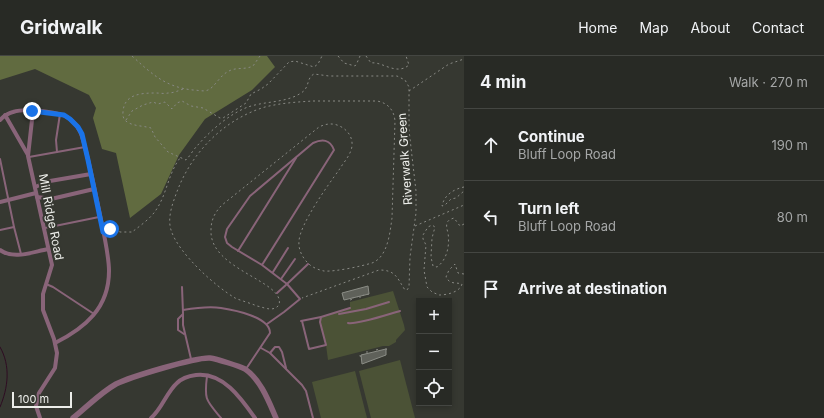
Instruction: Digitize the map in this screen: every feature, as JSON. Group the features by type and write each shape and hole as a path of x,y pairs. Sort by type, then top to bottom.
{"street":[{"path":"0,120 14,111 60,114 70,119 78,127 82,134 103,232 109,270 108,282 100,306 94,314 84,325 72,334 55,343"},
{"name":"Mill Ridge Road","path":"28,157 32,111"},
{"name":"Mill Ridge Road","path":"5,116 28,157 52,265 43,294 43,310 57,353 55,368 39,393 36,406 40,418"},
{"path":"35,187 50,181 91,174"},
{"path":"0,202 36,195 51,199 94,189"},
{"path":"0,250 14,256 48,248"},
{"path":"73,418 116,384 131,378 198,359 210,358 245,369 262,388 276,418"},
{"path":"151,418 159,410 171,390 180,381 192,375 207,375 216,377 226,384 246,405 255,418"}],"lane":[{"path":"57,152 56,140 60,114"},
{"path":"262,265 334,150 333,146 328,141 321,140 313,143 250,196 227,229 225,237 227,243 273,272 287,284 300,299 267,324"},
{"path":"28,157 85,147"},
{"path":"238,251 297,157"},
{"path":"0,159 14,226 22,254"},
{"path":"44,228 100,216"},
{"path":"0,230 14,226"},
{"path":"273,272 288,248"},
{"path":"281,279 295,259"},
{"path":"277,293 308,264"},
{"path":"46,284 94,314"},
{"path":"182,286 183,325 191,361"},
{"path":"321,317 320,322 326,345 309,349 301,321 321,317 366,309 389,302"},
{"path":"183,310 205,307 221,308 255,317 267,324 270,329 270,333 262,348 245,369"},
{"path":"339,314 350,308"},
{"path":"348,323 351,324 400,311"},
{"path":"183,313 178,319 178,330 185,335"},
{"path":"270,353 275,347 278,347 282,352 286,370"},
{"path":"262,348 270,353 300,382 306,391 313,418"},
{"path":"207,375 205,392 207,402 221,418"}],"path":[{"path":"132,56 158,78 172,86 202,91 208,90 226,72 234,68 251,67 260,56"},
{"path":"125,120 132,111 153,102 158,104 166,102 172,109 177,103 182,102 191,106 203,108 220,118 223,118 246,102 253,93 268,84 289,62 295,61 314,67 318,64 322,56"},
{"path":"338,56 344,63 355,66 360,56"},
{"path":"366,56 371,63 376,62 388,68 406,68 409,66 406,56"},
{"path":"183,89 169,93 154,93 129,97 125,101 123,116 125,120 136,125 152,128 155,137 168,152 186,160 213,130 241,110 260,103 288,98 302,93 307,88 309,78 314,74 332,76 397,76 405,80 409,91 449,64 464,60"},
{"name":"Riverwalk Green","path":"300,299 379,270 393,273 407,290 410,284 410,257 416,213 416,191 410,130 409,91"},
{"path":"373,101 383,103 391,109 395,121 392,218 390,232 384,251 374,262 338,270 322,270 308,264 300,251 298,242 300,233 324,191 348,156 352,145 351,139 346,130 340,126 331,124 324,124 319,127 225,202 216,212 212,222 211,235 219,254 248,275 277,293 280,303 278,307 273,310 235,298 209,278 179,246 171,230 169,220 175,196 186,172 197,154 213,137 235,120 259,109 297,102 373,101"},
{"path":"103,232 109,231 112,228 120,232 132,232 154,213 163,197 174,167 180,158"},
{"path":"464,187 456,189 449,194 443,201 442,206 451,199 456,198 464,191"},
{"path":"414,226 464,204"},
{"path":"464,224 460,226 454,218 448,222 447,250 443,262 437,267 433,266 431,258 432,238 435,229 432,225 428,227 424,232 423,239 426,245 423,265 426,285 432,292 442,295 454,292 462,286 461,283 452,283 448,281 446,277 446,274 453,265 456,265 459,274 464,274"},
{"path":"350,300 353,299 352,298 369,294 369,291"},
{"path":"386,348 387,352"},
{"path":"360,355 361,360"}],"green space":[{"path":"0,56 267,56 275,67 252,90 205,119 179,155 161,194 130,218 116,153 102,149 93,118 96,108 89,95 35,69 0,80"},
{"path":"393,291 405,330 396,342 389,346 383,346 328,360 320,322 321,317 350,308 350,302"},
{"path":"400,360 415,418 371,418 359,371"},
{"path":"355,371 367,418 321,418 312,382"}],"building":[{"path":"368,286 369,294 344,300 342,293"},
{"path":"386,349 386,355 362,364 361,355"}],"waterway":[{"path":"0,347 7,369 5,392 0,407"}],"route":[{"path":"32,111 64,115 78,127 82,134 103,232 109,231 110,229"}]}
